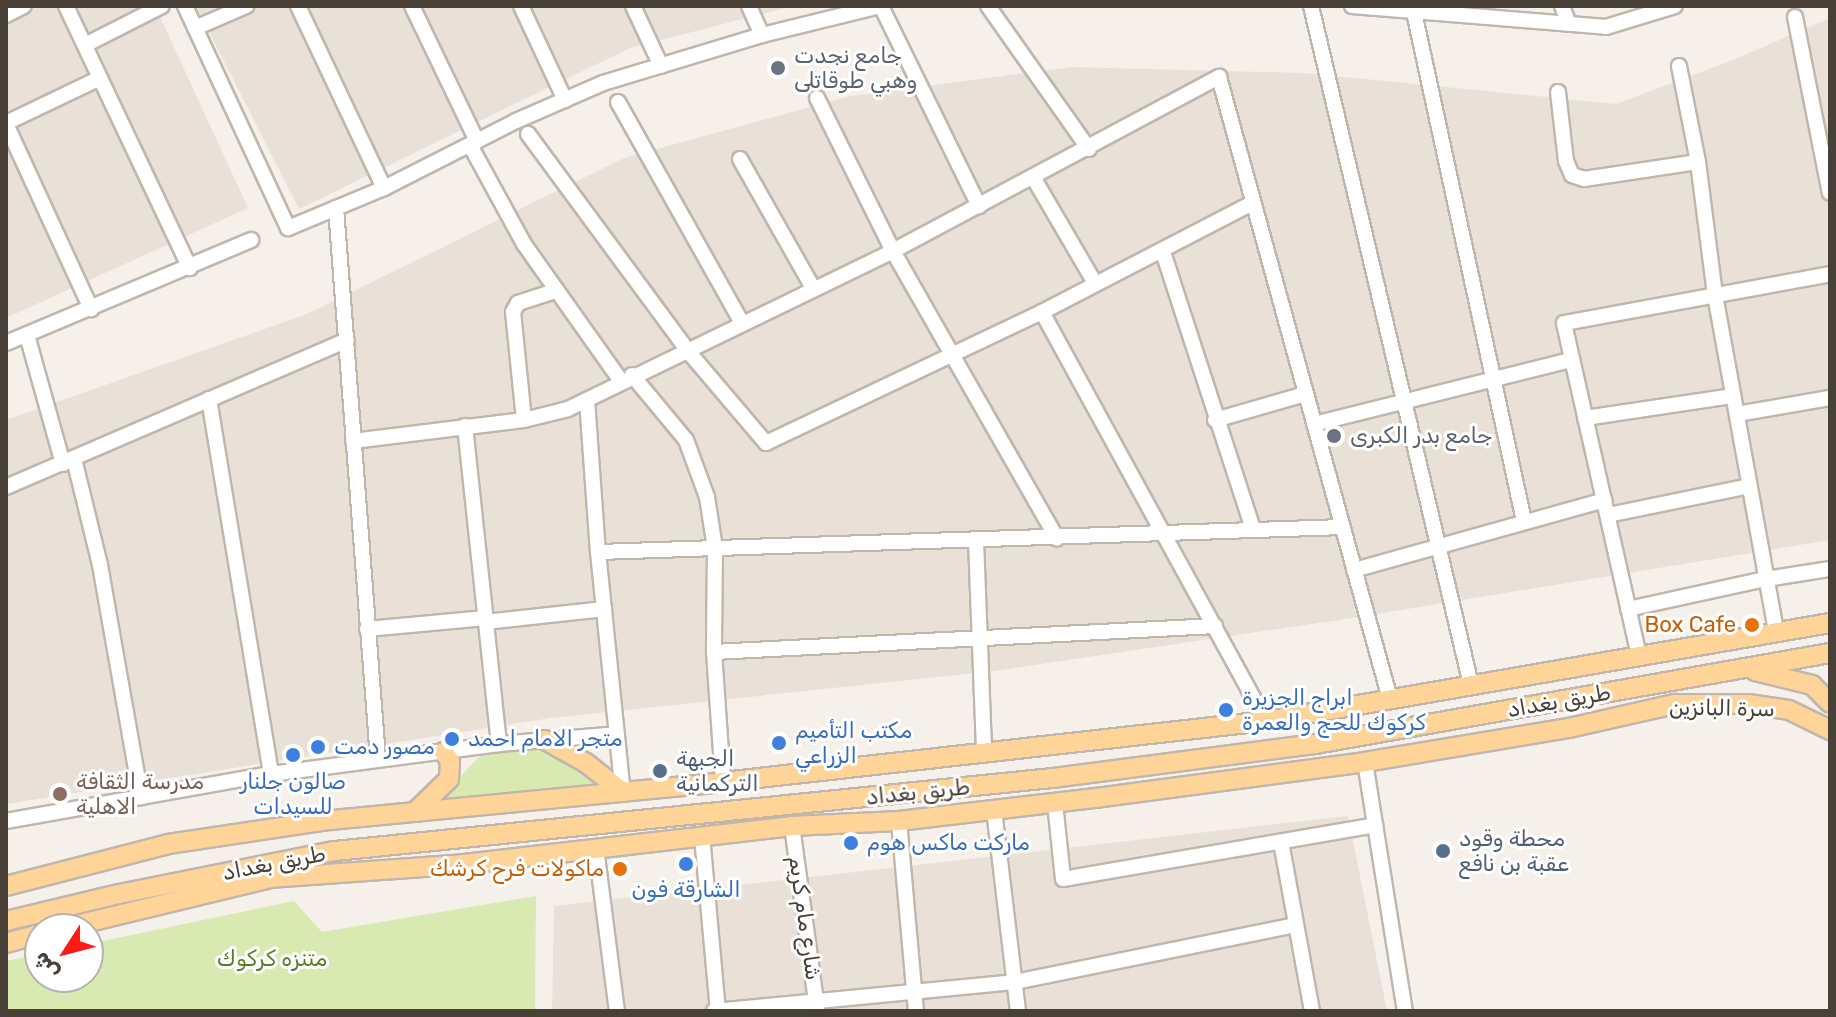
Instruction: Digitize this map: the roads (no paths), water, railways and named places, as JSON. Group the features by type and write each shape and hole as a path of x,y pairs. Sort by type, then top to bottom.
{"main road":[{"name":"طريق بغداد","path":"6,886 168,844 321,821 723,782 1266,721 1830,623"},
{"name":"طريق بغداد","path":"10,919 335,851 1091,773 1315,744 1830,653"},
{"path":"1740,668 1812,685 1830,703"},
{"name":"سرة البانزين","path":"104,918 271,878 502,858 792,826 899,821 1096,798 1369,761 1569,728 1675,704 1748,704 1789,710 1830,730"},
{"path":"545,740 586,763 623,792"},
{"path":"1315,744 1321,768"},
{"path":"1016,748 1016,781"},
{"path":"415,812 449,779 450,761 444,752"},
{"path":"1091,773 1096,798"},
{"path":"826,801 829,823"},
{"path":"613,821 616,846"},
{"path":"500,835 502,858"},
{"path":"92,900 101,913"}],"street":[{"path":"6,15 24,6"},
{"path":"66,6 190,268"},
{"path":"85,45 162,6"},
{"path":"185,6 288,228 384,188 603,83 762,35 880,6 979,206"},
{"path":"195,28 246,6"},
{"path":"298,6 384,188"},
{"path":"412,6 473,143 554,291 626,378 686,440 699,466 715,548 714,652 723,782"},
{"path":"521,6 565,100"},
{"path":"633,6 661,66"},
{"path":"749,6 762,35"},
{"path":"988,6 1089,149"},
{"path":"1311,6 1471,685"},
{"path":"1352,6 1414,12 1456,10 1606,27 1668,7"},
{"path":"1562,6 1569,24"},
{"path":"1414,12 1524,521"},
{"path":"1795,17 1830,193"},
{"path":"1679,66 1698,162 1715,295 1776,632"},
{"path":"353,441 524,420 587,400 626,378 893,251 1219,77 1390,699"},
{"path":"91,309 6,124 100,78"},
{"path":"1558,92 1566,161 1572,175 1584,179 1698,162"},
{"path":"817,98 893,251 1057,538"},
{"path":"618,102 742,323"},
{"path":"528,134 687,350 766,443 1042,312 1095,283 1163,252 1252,203"},
{"path":"740,159 813,288"},
{"path":"1033,177 1095,283"},
{"path":"336,208 378,759"},
{"path":"6,343 251,240"},
{"path":"1163,252 1215,420 1253,529"},
{"path":"1639,656 1564,323 1830,274"},
{"path":"524,420 513,312 518,303 554,291"},
{"path":"1042,312 1266,721"},
{"path":"27,335 100,565 141,797"},
{"path":"6,487 347,340"},
{"path":"1314,424 1571,360"},
{"path":"1215,420 1305,394"},
{"path":"1585,418 1733,396"},
{"path":"1737,414 1830,398"},
{"path":"209,399 271,774"},
{"path":"587,400 598,552 623,792"},
{"path":"465,426 499,744"},
{"path":"1354,570 1524,521 1749,486"},
{"path":"598,552 1343,527"},
{"path":"976,541 984,752"},
{"path":"1628,609 1766,579 1830,569"},
{"path":"367,629 604,609"},
{"path":"714,652 979,641 1215,626"},
{"path":"6,821 271,774 499,744 617,734"},
{"path":"1369,761 1375,825 1405,1011"},
{"path":"1055,803 1063,879 1375,825"},
{"path":"994,810 1018,1011"},
{"path":"899,821 916,1011"},
{"name":"شارع مام كريم","path":"792,826 817,1006"},
{"path":"702,836 717,1011 817,1006 1015,982 1294,925"},
{"path":"1281,842 1312,1011"},
{"path":"596,848 617,1011"}],"place":[{"name":"جامع نجدت وهبي طوقاتلى","path":"778,68"},
{"name":"جامع بدر الكبرى","path":"1334,436"},
{"name":"Box Cafe","path":"1752,625"},
{"name":"ابراج الجزيرة كركوك للحج والعمرة","path":"1226,710"},
{"name":"متجر الامام احمد","path":"452,739"},
{"name":"مكتب التأميم الزراعي","path":"779,743"},
{"name":"مصور دمت","path":"318,747"},
{"name":"صالون جلنار للسيدات","path":"293,755"},
{"name":"الجبهة التركمانية","path":"660,771"},
{"name":"مدرسة الثقافة الاهلية","path":"60,794"},
{"name":"ماركت ماكس هوم","path":"851,843"},
{"name":"محطة وقود عقبة بن نافع","path":"1443,851"},
{"name":"الشارقة فون","path":"686,864"},
{"name":"ماكولات فرح كرشك","path":"620,869"}],"park label":[{"name":"متنزه كركوك","path":"272,959"}]}
